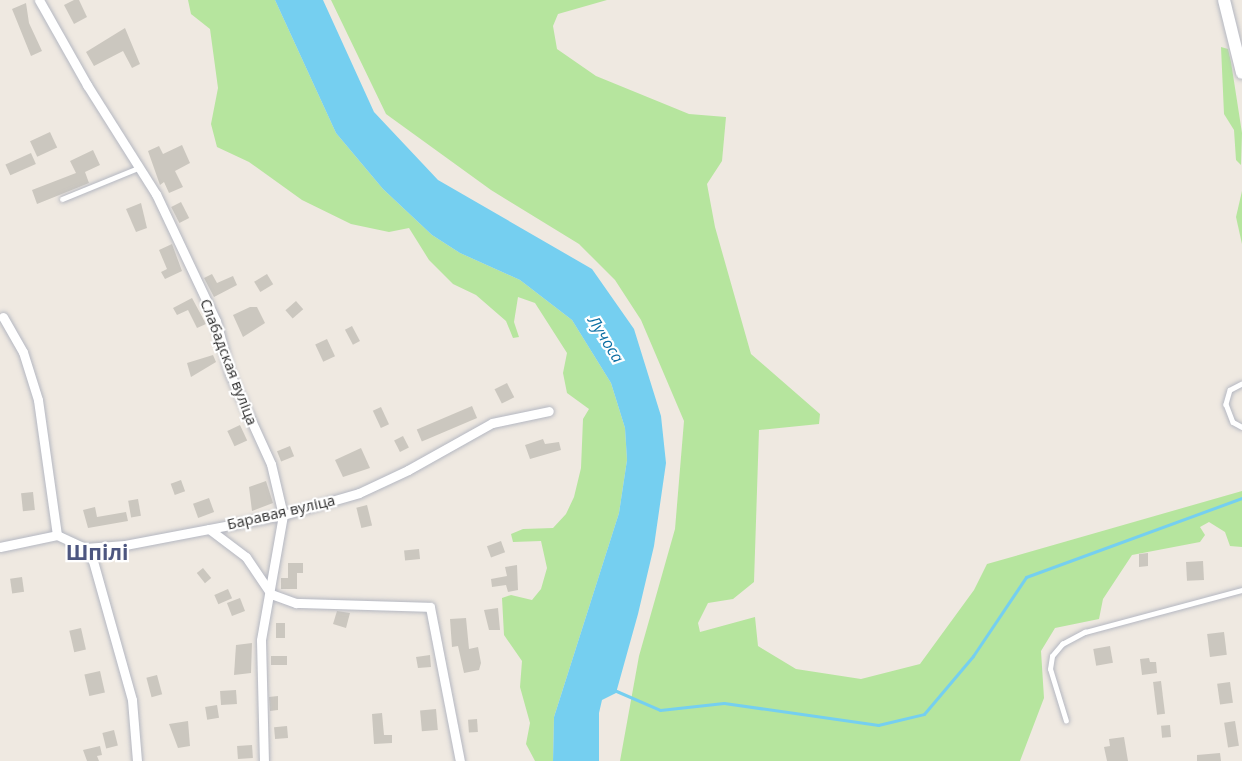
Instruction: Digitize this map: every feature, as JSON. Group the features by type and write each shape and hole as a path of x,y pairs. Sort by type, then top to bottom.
{"street":[{"name":"Слабадская вуліца","path":"39,0 138,168 156,194 216,321 230,374 271,464 283,515 271,594 261,640 264,761"},
{"path":"1224,0 1242,73"},
{"path":"0,547 57,535 38,400 23,352 3,317"},
{"name":"Баравая вуліца","path":"57,535 85,548 125,545 283,515 358,493 408,470 492,423 549,411"},
{"path":"209,529 246,557 271,594 296,603 430,607 460,761"},
{"path":"85,548 93,561 132,700 138,761"}],"lane":[{"path":"62,199 138,168"},
{"path":"1242,384 1230,390 1226,404 1233,422 1242,427"},
{"path":"1066,721 1050,669 1052,656 1062,645 1085,632 1242,590"}],"green space":[{"path":"188,0 275,0 336,133 383,189 432,235 460,253 520,280 572,320 611,383 625,428 627,460 619,513 554,717 553,761 535,761 526,744 530,723 520,687 522,661 504,635 502,598 511,595 532,600 541,589 547,568 541,541 513,542 511,534 523,529 553,528 566,514 574,497 581,468 583,419 589,409 567,393 563,373 567,353 535,303 518,297 514,322 519,337 513,338 506,321 476,295 453,284 429,260 409,228 389,232 351,224 302,200 249,162 217,147 211,124 218,88 210,29 191,14"},
{"path":"331,0 607,0 558,14 553,26 557,49 596,76 689,114 726,117 722,161 707,184 715,227 751,354 820,414 819,424 759,430 754,582 733,599 708,603 698,623 700,632 755,617 758,646 796,669 861,679 920,664 974,590 987,564 1242,491 1242,547 1230,546 1225,532 1209,522 1200,527 1205,535 1200,542 1132,555 1103,599 1099,619 1055,628 1041,651 1044,698 1020,761 620,761 639,656 675,529 684,421 641,320 615,280 579,244 491,190 386,114"},
{"path":"1221,47 1228,49 1231,62 1242,133 1241,165 1236,160 1234,130 1224,114"},
{"path":"1242,191 1242,244 1236,217"}],"water":[{"name":"Лучоса","path":"275,0 323,0 374,112 438,180 592,269 634,329 661,416 666,463 654,546 638,614 616,693 602,700 599,713 599,761 553,761 554,717 619,513 627,460 625,428 611,383 572,320 520,280 460,253 432,235 383,189 336,133"}],"building":[{"path":"79,0 87,17 74,24 64,5"},
{"path":"26,3 29,23 42,51 31,56 12,9"},
{"path":"125,28 140,64 132,68 123,51 94,66 86,52"},
{"path":"50,132 57,147 37,157 30,141"},
{"path":"182,145 190,163 175,171 183,187 169,193 164,182 160,185 148,151 159,146 163,154"},
{"path":"93,150 100,165 85,172 89,183 37,204 32,190 76,173 70,161"},
{"path":"31,153 36,164 10,175 5,164"},
{"path":"181,202 189,218 179,223 171,207"},
{"path":"141,203 147,228 136,232 126,209"},
{"path":"172,244 182,271 165,279 161,272 167,269 159,250"},
{"path":"212,274 217,283 233,276 237,285 214,297 204,278"},
{"path":"267,274 273,284 260,292 254,282"},
{"path":"192,298 206,324 197,328 188,310 177,315 173,308"},
{"path":"296,301 303,309 293,318 285,310"},
{"path":"250,307 257,307 265,323 243,337 233,315"},
{"path":"352,326 360,341 353,345 345,330"},
{"path":"327,339 335,356 323,362 315,344"},
{"path":"213,355 216,362 191,377 187,363"},
{"path":"507,383 514,397 502,404 495,389"},
{"path":"472,406 477,418 422,441 417,429"},
{"path":"381,407 389,424 381,428 373,411"},
{"path":"240,425 247,440 234,446 227,431"},
{"path":"403,436 409,448 400,452 394,441"},
{"path":"543,439 545,444 559,442 561,450 530,459 525,445"},
{"path":"290,446 294,456 281,461 277,451"},
{"path":"361,448 370,468 343,477 335,460"},
{"path":"181,480 185,491 175,495 171,484"},
{"path":"266,481 273,503 252,511 249,487"},
{"path":"33,492 35,510 23,511 21,493"},
{"path":"209,498 214,512 198,518 193,504"},
{"path":"138,499 141,516 131,517 128,501"},
{"path":"367,505 372,525 361,528 356,508"},
{"path":"95,507 97,517 126,512 128,521 88,528 83,510"},
{"path":"501,541 505,552 491,557 487,546"},
{"path":"419,549 420,559 405,561 404,551"},
{"path":"1148,553 1148,566 1139,567 1139,554"},
{"path":"1203,561 1204,580 1187,581 1186,562"},
{"path":"288,563 303,563 303,573 297,573 297,589 281,589 281,578 288,578"},
{"path":"517,565 518,590 508,592 506,585 492,587 491,579 507,576 505,567"},
{"path":"203,568 211,578 205,583 197,573"},
{"path":"22,577 24,592 12,594 10,579"},
{"path":"228,589 232,598 218,604 214,595"},
{"path":"240,598 245,611 232,616 227,603"},
{"path":"498,608 500,630 489,630 484,610"},
{"path":"337,611 350,613 346,628 333,624"},
{"path":"466,618 469,649 478,647 481,663 479,670 464,673 458,646 452,647 450,619"},
{"path":"276,623 285,623 285,638 276,638"},
{"path":"81,628 86,649 74,652 69,631"},
{"path":"1224,632 1227,655 1210,657 1207,634"},
{"path":"252,643 251,673 234,675 236,645"},
{"path":"1110,646 1113,663 1096,666 1093,649"},
{"path":"430,655 431,667 418,668 416,657"},
{"path":"271,656 287,656 287,665 271,665"},
{"path":"1149,658 1150,662 1156,662 1157,673 1142,675 1140,659"},
{"path":"100,671 105,692 89,696 84,675"},
{"path":"157,675 162,694 152,697 146,678"},
{"path":"1161,681 1165,714 1157,715 1153,682"},
{"path":"1230,682 1233,703 1220,705 1217,684"},
{"path":"236,690 237,704 221,705 220,691"},
{"path":"278,696 278,710 270,711 269,697"},
{"path":"217,705 219,718 207,720 205,707"},
{"path":"436,709 438,730 422,731 420,710"},
{"path":"382,713 384,735 392,735 392,743 374,744 372,714"},
{"path":"477,719 478,732 469,733 468,720"},
{"path":"188,721 190,746 178,748 169,724"},
{"path":"1235,721 1239,746 1228,747 1224,723"},
{"path":"1170,725 1171,737 1162,738 1161,726"},
{"path":"287,726 288,738 275,739 274,727"},
{"path":"114,730 118,746 106,748 102,733"},
{"path":"1124,737 1128,761 1107,761 1104,747 1110,746 1109,739"},
{"path":"252,745 253,758 238,759 237,746"},
{"path":"100,746 102,755 97,756 99,761 87,761 83,750"},
{"path":"1220,753 1221,761 1197,761 1197,755"}],"waterway":[{"path":"614,690 660,710 724,703 878,725 924,714 973,656 1026,577 1242,498"}],"district":[{"name":"Шпілі","path":"97,552"}]}
